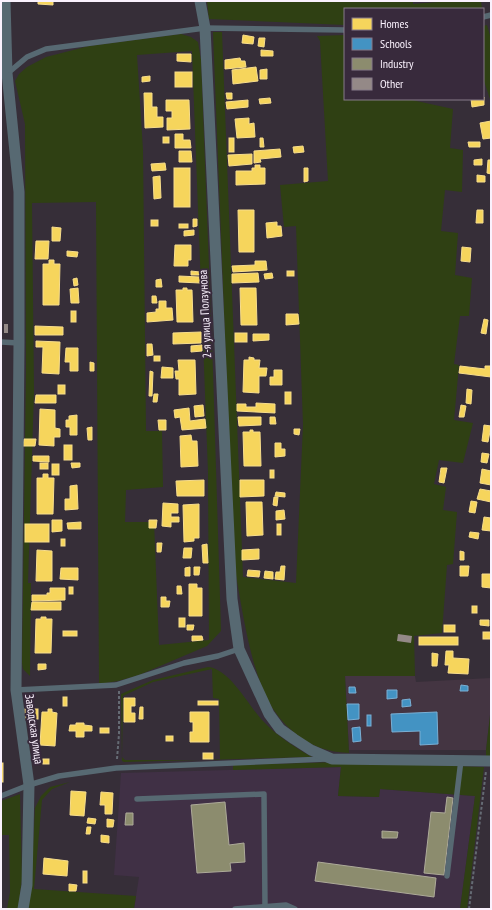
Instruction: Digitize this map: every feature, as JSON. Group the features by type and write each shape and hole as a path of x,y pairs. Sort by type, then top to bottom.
{"street":[{"name":"Заводская улица","path":"5,1 7,73 19,192 16,690 29,785 27,885 23,909"},
{"name":"2-я улица Ползунова","path":"200,1 205,28 232,599 239,649 269,714 280,729 312,750 332,759"},
{"path":"332,759 489,761"}],"lane":[{"path":"7,73 27,57 46,49 205,28 344,30"},
{"path":"1,342 19,342"},
{"path":"16,690 119,684 184,663 218,656 239,649"},
{"path":"1,796 29,785 59,776 116,768 332,759"},
{"path":"447,876 461,760"},
{"path":"137,799 264,794 265,906"},
{"path":"235,909 286,905 295,909"}],"path":[{"path":"116,768 119,734 119,684"},
{"path":"469,909 489,761"}],"shaded area":[{"path":"345,676 415,676 416,682 491,678 491,707 486,750 349,750"},
{"path":"341,767 338,796 379,797 380,789 475,796 460,909 134,909 139,877 114,875 121,773"}],"green space":[{"path":"207,1 413,1 413,4 451,1 481,1 482,8 344,8 344,25 209,19"},
{"path":"487,25 491,39 491,102 484,81 484,26"},
{"path":"213,32 222,32 243,577 296,583 303,425 296,226 284,227 280,185 328,181 320,41 317,36 344,35 344,100 412,100 453,109 450,148 463,150 462,192 445,190 441,231 458,233 455,275 472,278 469,316 460,316 454,364 459,365 454,420 473,423 463,463 439,460 434,484 446,487 443,510 457,512 453,564 447,565 442,633 414,636 415,676 345,676 349,753 330,751 305,741 286,725 267,699 260,682 249,642 234,564"},
{"path":"181,34 191,37 198,42 201,60 221,631 207,646 139,675 118,681 99,684 96,202 32,203 34,391 28,583 31,583 30,676 23,669 22,663 26,368 25,124 15,81 19,74 27,67 46,57 89,46","holes":["192,51 208,472 209,640 159,645 154,522 125,522 126,490 163,487 162,431 146,431 143,150 137,55"]},
{"path":"208,667 216,669 231,681 268,726 286,741 312,757 220,759 219,699 213,698 212,669 153,682 123,696 122,757 125,760 199,760 124,762 122,761 121,694 153,680"},
{"path":"491,707 491,756 486,756 486,750"},
{"path":"341,762 484,767 467,909 460,909 475,796 380,789 379,797 338,796 341,767 233,770 233,765"},
{"path":"70,782 52,789 42,800 34,889 136,896 134,909 28,909 31,889 35,808 41,796 50,787"},
{"path":"20,794 22,879 18,909 7,909 10,892 9,835 1,835 1,801"}],"building: Homes":[{"path":"38,1 53,1 53,5 38,4"},
{"path":"243,35 254,37 253,44 242,43"},
{"path":"259,38 265,38 264,47 258,46"},
{"path":"261,50 273,51 273,56 261,56"},
{"path":"177,54 191,54 191,62 177,61"},
{"path":"240,58 241,61 245,61 246,67 225,69 225,60"},
{"path":"256,67 258,81 233,84 232,70"},
{"path":"267,69 267,79 260,79 260,70"},
{"path":"175,72 192,72 192,87 175,87"},
{"path":"150,76 150,81 142,82 142,77"},
{"path":"144,93 152,93 152,107 157,107 157,117 163,117 163,127 145,128"},
{"path":"226,93 232,93 232,99 227,99"},
{"path":"270,98 271,103 260,104 259,99"},
{"path":"166,100 189,100 190,129 167,130 167,118 172,118 172,111 166,111"},
{"path":"248,100 248,107 227,109 226,102"},
{"path":"471,100 484,100 484,105 472,107"},
{"path":"249,118 249,124 254,123 255,137 237,138 235,119"},
{"path":"491,121 491,138 483,139 480,123"},
{"path":"175,134 183,134 183,140 190,140 191,148 175,148"},
{"path":"163,137 169,137 169,143 163,143"},
{"path":"229,138 234,138 234,152 229,152"},
{"path":"260,138 263,138 264,147 260,147"},
{"path":"468,142 480,142 480,147 469,147"},
{"path":"303,146 304,152 294,153 293,147"},
{"path":"280,149 281,157 260,159 261,162 254,163 254,151"},
{"path":"179,151 191,151 192,162 179,162"},
{"path":"252,154 252,164 229,166 228,155"},
{"path":"482,159 482,165 474,165 474,160"},
{"path":"488,160 491,160 491,174 487,173"},
{"path":"165,163 166,170 152,171 151,164"},
{"path":"255,165 260,165 260,168 265,168 265,184 236,185 236,171 252,171 252,168 255,168"},
{"path":"174,168 190,168 190,207 174,207"},
{"path":"304,168 308,168 308,181 304,182"},
{"path":"477,175 485,176 485,182 477,182"},
{"path":"160,176 161,198 154,199 153,177"},
{"path":"238,210 254,210 254,252 239,252"},
{"path":"477,210 483,210 483,223 476,223"},
{"path":"193,219 197,219 197,226 193,227"},
{"path":"151,220 158,220 158,226 151,226"},
{"path":"277,222 277,226 281,226 282,236 267,238 266,223"},
{"path":"179,224 188,224 188,228 179,228"},
{"path":"52,227 61,228 60,241 52,241"},
{"path":"194,230 194,235 184,236 184,231"},
{"path":"36,241 49,241 48,259 35,259"},
{"path":"175,245 191,245 191,260 188,260 188,266 174,266"},
{"path":"462,247 471,248 470,262 461,261"},
{"path":"67,251 78,252 77,257 67,256"},
{"path":"49,260 54,260 54,264 60,264 59,305 43,305 43,264 49,264"},
{"path":"255,261 266,261 267,270 233,272 232,266 255,265"},
{"path":"191,271 200,272 199,275 191,275"},
{"path":"287,271 294,271 294,276 287,276"},
{"path":"258,273 259,282 232,283 232,274"},
{"path":"272,273 273,278 265,279 264,274"},
{"path":"179,276 200,277 200,283 179,282"},
{"path":"77,278 78,285 74,286 73,279"},
{"path":"161,279 162,287 156,287 156,280"},
{"path":"78,288 79,303 71,303 70,289"},
{"path":"183,288 192,290 193,322 177,322 176,290 183,290"},
{"path":"240,288 256,288 257,325 241,325"},
{"path":"152,296 156,296 157,303 152,303"},
{"path":"159,301 166,301 166,308 172,308 173,320 147,322 147,313 156,312 156,309 159,309"},
{"path":"71,311 76,311 76,322 71,322"},
{"path":"286,314 298,314 299,324 286,325"},
{"path":"484,319 488,320 486,334 481,333"},
{"path":"35,326 63,327 63,335 35,335"},
{"path":"201,332 201,343 173,344 173,333"},
{"path":"235,333 247,333 247,342 235,342"},
{"path":"253,334 269,334 269,340 253,341"},
{"path":"36,341 60,342 59,374 42,373 43,347 36,347"},
{"path":"147,344 152,344 153,355 147,356"},
{"path":"202,345 202,351 191,352 191,346"},
{"path":"66,348 78,348 78,371 70,371 70,362 65,362"},
{"path":"154,356 160,356 160,361 154,361"},
{"path":"249,357 254,358 254,360 260,360 259,368 267,368 266,376 259,376 259,393 243,392 244,360 249,360"},
{"path":"178,360 195,360 196,394 179,395 179,379 176,379 175,371 179,371"},
{"path":"90,362 94,363 94,371 90,371"},
{"path":"460,366 485,369 485,366 491,366 491,377 459,373"},
{"path":"162,367 173,368 173,378 161,378"},
{"path":"274,370 282,370 282,385 270,385 270,377 274,377"},
{"path":"150,371 153,372 152,396 149,396"},
{"path":"58,385 65,385 65,394 58,394"},
{"path":"467,389 472,390 471,404 466,403"},
{"path":"285,392 291,392 291,404 285,404"},
{"path":"154,394 158,394 157,402 153,402"},
{"path":"36,395 56,395 56,403 35,403"},
{"path":"256,403 275,404 275,413 237,411 237,404 246,404 246,407 256,407"},
{"path":"203,405 204,416 195,417 194,406"},
{"path":"461,405 466,406 464,417 459,417"},
{"path":"189,408 190,421 205,419 206,428 182,430 180,417 175,418 174,410"},
{"path":"40,409 55,410 55,428 60,429 60,437 54,437 54,446 39,445"},
{"path":"77,415 77,435 70,435 70,427 66,427 66,420 69,420 69,416"},
{"path":"238,417 261,417 261,425 239,426"},
{"path":"270,417 275,417 276,424 270,424"},
{"path":"158,420 166,420 166,430 159,430"},
{"path":"484,425 491,426 488,442 482,441"},
{"path":"92,427 92,440 88,440 87,428"},
{"path":"294,429 300,429 299,435 294,434"},
{"path":"250,430 253,430 253,432 260,432 261,466 244,466 243,432 250,432"},
{"path":"191,435 192,441 197,441 198,466 181,467 180,436"},
{"path":"24,439 36,439 35,446 23,446"},
{"path":"275,443 281,443 281,449 285,449 285,456 275,457"},
{"path":"64,445 72,445 72,460 64,460"},
{"path":"482,453 489,454 487,463 481,462"},
{"path":"33,456 49,456 49,462 33,461"},
{"path":"40,463 48,463 48,469 40,469"},
{"path":"71,463 80,463 80,467 72,468"},
{"path":"52,464 59,464 59,475 52,475"},
{"path":"441,468 447,468 444,483 439,482"},
{"path":"482,469 491,471 491,485 480,483"},
{"path":"270,470 274,470 274,478 270,478"},
{"path":"43,474 48,474 48,478 54,478 53,514 37,514 37,478 43,478"},
{"path":"204,480 204,496 177,496 176,481"},
{"path":"240,480 264,480 264,496 240,497"},
{"path":"77,485 78,509 65,510 65,499 70,499 70,486"},
{"path":"480,489 491,491 491,502 477,499"},
{"path":"276,492 285,493 285,497 275,496"},
{"path":"274,497 278,497 277,506 273,505"},
{"path":"471,501 477,502 475,513 469,512"},
{"path":"246,502 262,502 263,535 247,536"},
{"path":"163,503 178,504 178,513 171,513 171,517 179,517 179,522 171,522 171,527 162,526"},
{"path":"199,504 199,538 194,538 194,541 184,542 183,505"},
{"path":"284,510 285,519 276,520 276,511"},
{"path":"484,517 491,518 491,531 482,530"},
{"path":"52,520 62,520 62,531 52,532"},
{"path":"149,520 157,520 156,528 149,528"},
{"path":"81,522 81,529 68,529 67,523"},
{"path":"25,524 49,524 49,542 25,542"},
{"path":"277,524 281,524 281,535 277,535"},
{"path":"470,532 479,533 478,539 469,537"},
{"path":"61,539 65,539 65,546 61,546"},
{"path":"157,543 162,543 161,552 157,552"},
{"path":"207,544 208,563 203,563 202,545"},
{"path":"184,548 192,548 191,558 183,558"},
{"path":"259,549 259,559 242,560 242,550"},
{"path":"37,550 52,551 52,581 36,581"},
{"path":"460,551 464,552 464,560 460,560"},
{"path":"281,566 285,566 284,580 275,579 276,572 280,572"},
{"path":"460,566 469,566 468,576 460,576"},
{"path":"190,567 190,576 185,576 185,568"},
{"path":"194,567 200,567 199,575 194,575"},
{"path":"61,568 78,568 78,580 60,579"},
{"path":"248,570 260,571 259,577 247,576"},
{"path":"265,571 273,572 273,579 264,578"},
{"path":"482,574 491,574 491,588 482,587"},
{"path":"189,584 197,584 197,588 202,588 202,616 189,616"},
{"path":"177,586 181,586 182,594 177,594"},
{"path":"69,587 73,587 73,594 69,594"},
{"path":"50,588 65,588 65,600 32,601 32,595 47,595 47,593 50,593"},
{"path":"161,597 166,597 166,601 170,601 169,607 161,607"},
{"path":"32,602 61,602 61,610 31,610"},
{"path":"472,606 477,606 477,613 472,613"},
{"path":"41,617 52,619 51,653 35,653 36,619 41,619"},
{"path":"179,618 185,618 185,627 179,627"},
{"path":"480,620 489,620 489,626 480,625"},
{"path":"187,625 194,625 193,630 187,630"},
{"path":"444,625 455,625 455,632 444,632"},
{"path":"63,631 77,631 77,636 63,636"},
{"path":"483,632 491,632 491,639 483,639"},
{"path":"192,636 202,636 203,640 192,641"},
{"path":"419,637 458,637 458,645 419,645"},
{"path":"446,651 453,651 453,658 469,659 468,674 448,673 449,665 445,665"},
{"path":"432,653 438,654 437,666 432,666"},
{"path":"38,664 46,664 46,669 38,670"},
{"path":"63,697 67,697 67,706 63,706"},
{"path":"124,698 135,698 135,706 131,706 131,713 135,713 135,722 124,722"},
{"path":"198,701 218,701 218,705 198,705"},
{"path":"140,707 143,707 143,719 139,719"},
{"path":"25,709 38,709 38,719 25,719"},
{"path":"48,709 52,709 52,712 57,713 55,746 40,745 42,712 48,712"},
{"path":"190,712 209,712 209,742 190,742 190,732 193,732 193,722 190,722"},
{"path":"76,723 84,723 84,725 92,726 92,731 84,731 84,737 76,737 76,731 69,731 70,725 76,725"},
{"path":"100,728 109,728 109,733 100,733"},
{"path":"166,736 173,736 173,741 166,741"},
{"path":"203,753 213,753 213,759 203,759"},
{"path":"43,759 49,759 49,764 43,764"},
{"path":"1,763 3,763 3,782 1,782"},
{"path":"71,791 86,792 84,816 70,815"},
{"path":"101,792 113,793 112,814 105,814 105,805 100,805"},
{"path":"88,818 96,819 95,824 87,823"},
{"path":"107,819 114,820 113,827 107,827"},
{"path":"87,827 91,827 90,834 86,834"},
{"path":"101,835 109,836 109,843 101,842"},
{"path":"44,858 68,861 67,876 43,874"},
{"path":"83,871 87,871 87,883 83,883"},
{"path":"69,884 77,885 76,891 69,891"}],"building: Schools":[{"path":"461,685 468,686 468,691 460,691"},
{"path":"349,687 355,687 356,693 349,693"},
{"path":"387,690 397,690 397,698 387,699"},
{"path":"410,699 411,706 402,707 402,700"},
{"path":"347,704 359,704 359,719 348,720"},
{"path":"437,712 438,744 420,745 420,731 392,732 391,714"},
{"path":"367,715 371,715 371,726 367,726"},
{"path":"360,727 361,741 353,742 352,728"}],"building: Industry":[{"path":"447,797 453,798 444,875 424,873 431,812 445,813"},
{"path":"225,802 229,845 244,843 245,862 230,863 231,871 197,873 191,805"},
{"path":"126,813 133,813 133,825 125,825"},
{"path":"382,831 398,832 397,838 382,838"},
{"path":"318,862 436,878 434,897 315,881"}],"building: Other":[{"path":"4,324 8,324 8,333 4,333"},
{"path":"398,634 412,636 411,643 397,641"}]}
